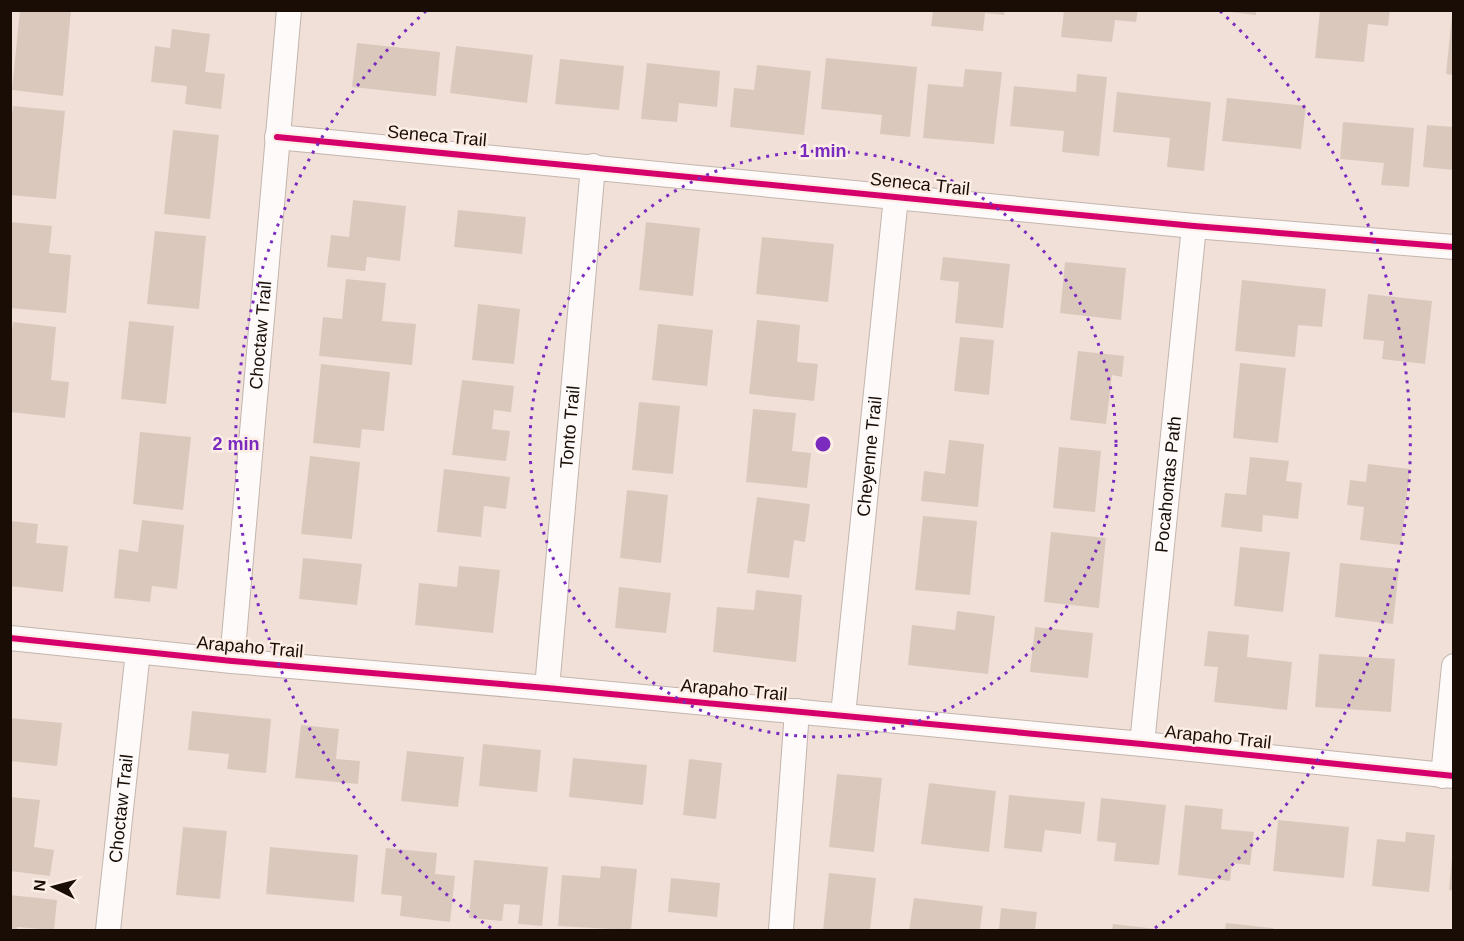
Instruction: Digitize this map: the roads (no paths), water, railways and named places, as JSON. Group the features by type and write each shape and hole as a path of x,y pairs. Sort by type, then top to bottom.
{"street":[{"name":"Choctaw Trail","path":"232,661 289,10"},
{"name":"Seneca Trail","path":"277,136 1194,226 1454,247"},
{"name":"Tonto Trail","path":"547,688 593,166"},
{"name":"Cheyenne Trail","path":"843,715 896,197"},
{"name":"Pocahontas Path","path":"1142,744 1194,226"},
{"name":"Arapaho Trail","path":"10,638 232,661 843,715 1448,776"},
{"name":"Choctaw Trail","path":"108,930 138,651"},
{"path":"1448,776 1454,666"},
{"path":"782,930 797,711"}]}
